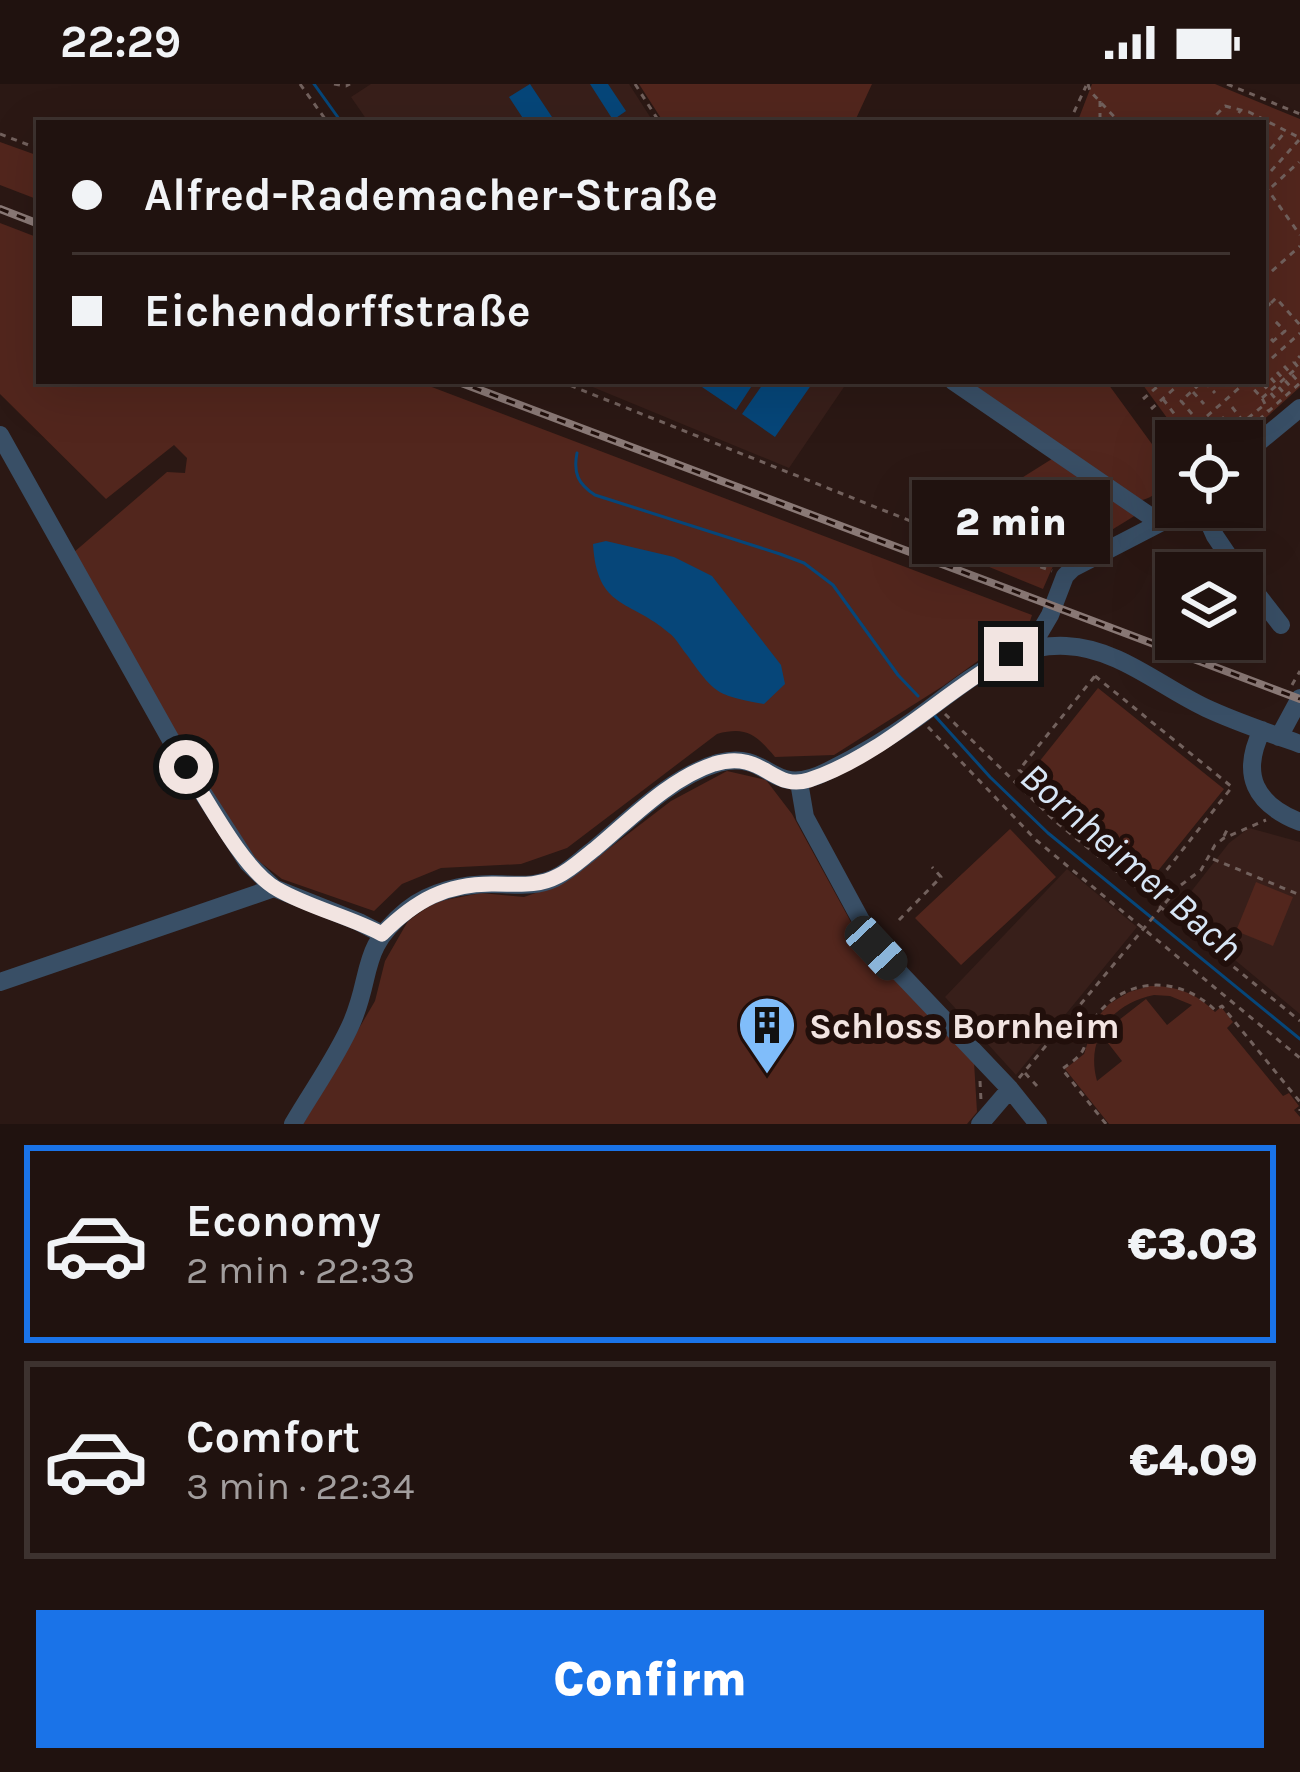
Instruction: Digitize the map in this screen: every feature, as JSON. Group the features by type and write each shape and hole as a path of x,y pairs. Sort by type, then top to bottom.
{"street":[{"path":"957,384 1155,520"},
{"path":"1263,439 1300,408"},
{"path":"0,435 186,767 248,863 274,888 382,934"},
{"path":"1030,649 1073,568 1155,526"},
{"path":"1263,602 1281,625"},
{"path":"292,1124 352,1022 369,956 405,911 435,894 481,884 528,885 557,877 678,781 715,764 749,761 783,780 814,778 854,758 1011,654 1072,646 1111,656 1207,708 1300,744"},
{"path":"1300,698 1252,751 1251,773 1275,812 1300,822"},
{"path":"799,782 805,817 876,948 1038,1124"},
{"path":"5,980 274,888"},
{"path":"981,1122 1010,1089"}],"path":[{"path":"299,84 326,120"},
{"path":"334,84 350,84"},
{"path":"635,84 658,120"},
{"path":"1227,84 1300,114"},
{"path":"1071,120 1088,86 1117,120"},
{"path":"1100,101 1100,120"},
{"path":"1211,120 1225,106 1265,120"},
{"path":"1234,120 1241,110"},
{"path":"1253,120 1256,116"},
{"path":"1266,121 1300,139 1266,177"},
{"path":"1266,126 1269,122"},
{"path":"1266,154 1286,131"},
{"path":"0,134 36,148"},
{"path":"1300,162 1266,189 1300,235"},
{"path":"1266,276 1300,246"},
{"path":"1266,307 1276,298 1300,326"},
{"path":"1266,299 1270,304"},
{"path":"1266,347 1285,331 1272,318"},
{"path":"1266,333 1273,341"},
{"path":"1266,363 1300,333"},
{"path":"1245,420 1299,368 1294,362 1300,356"},
{"path":"1260,420 1299,382 1284,366"},
{"path":"1277,372 1290,386"},
{"path":"1271,378 1283,392"},
{"path":"567,384 918,524 1065,576"},
{"path":"1143,399 1160,384"},
{"path":"1164,384 1172,391"},
{"path":"1151,409 1180,384"},
{"path":"1192,414 1180,400 1200,384"},
{"path":"1206,384 1215,393"},
{"path":"1202,420 1243,384"},
{"path":"1249,384 1269,412"},
{"path":"1263,384 1275,398"},
{"path":"1192,391 1204,404"},
{"path":"1163,399 1180,420"},
{"path":"1232,407 1243,420"},
{"path":"1222,417 1225,420"},
{"path":"1095,676 1232,787 1226,796 1158,881 1019,770 1095,676"},
{"path":"938,703 1055,821 1300,1021"},
{"path":"918,717 1036,840 1300,1058"},
{"path":"1010,1089 1181,885 1201,870 1215,845 1268,819"},
{"path":"1224,838 1229,826"},
{"path":"1210,857 1300,895"},
{"path":"899,920 941,877 932,867"},
{"path":"1106,1124 1062,1069 1082,1053 1100,1010 1142,986 1181,987 1215,1010 1222,1006 1300,1107"},
{"path":"979,1056 981,1122"},
{"path":"1024,1072 1037,1086"}],"shaded area":[{"path":"371,84 629,84 652,120 367,120 351,97"},
{"path":"639,84 872,84 855,120 662,120"},
{"path":"1092,84 1215,84 1300,119 1300,387 1263,420 1169,420 1142,384 1266,384 1266,120 1078,120"},
{"path":"0,142 36,155 36,199 0,185"},
{"path":"0,223 36,237 36,384 424,384 1032,615 943,686 834,755 775,757 750,734 717,734 567,848 521,864 441,868 402,884 374,911 282,879 256,859 195,767 73,553 167,472 185,473 187,458 174,445 106,499 0,394"},
{"path":"585,384 846,384 789,468"},
{"path":"964,384 1108,384 1155,448 1152,496 1138,501"},
{"path":"1055,457 1136,515 1053,566 1043,589 923,540"},
{"path":"1098,688 1224,789 1157,872 1031,772"},
{"path":"727,771 766,780 792,814 864,946 974,1062 977,1112 967,1124 303,1124 375,1001 385,961 408,921 435,902 481,893 524,897 564,883 671,801"},
{"path":"1249,828 1300,842 1300,1014 1176,911 1229,843"},
{"path":"1010,829 1056,877 961,965 915,918"},
{"path":"1067,869 1137,927 1016,1075 945,997"},
{"path":"1256,882 1293,897 1273,946 1236,931"},
{"path":"1169,987 1193,995 1215,1012 1221,1007 1233,1022 1227,1028 1283,1096 1289,1093 1299,1106 1294,1110 1300,1124 1109,1124 1065,1069 1084,1054 1095,1020 1129,992","holes":["1170,996 1192,1005 1167,1025 1146,999 1101,1034 1122,1061 1097,1081 1095,1051 1099,1037 1105,1025 1114,1014 1139,999"]}],"water":[{"path":"530,84 554,120 524,120 509,97"},
{"path":"590,84 608,84 626,111 613,120"},
{"path":"704,384 753,384 736,410"},
{"path":"763,384 812,384 775,437 742,414"},
{"path":"606,541 674,557 712,576 781,665 785,684 764,704 726,695 711,685 672,635 609,592 601,581 593,544"}],"waterway":[{"name":"Bornheimer Bach","path":"314,84 340,120"},
{"name":"Bornheimer Bach","path":"577,453 578,477 595,495 804,563 833,585 918,696"},
{"name":"Bornheimer Bach","path":"935,716 1048,833 1300,1039"}],"railway":[{"path":"0,209 36,223"},
{"path":"464,384 1300,699"}],"place":[{"name":"Schloss Bornheim","path":"767,1076"}],"route":[{"path":"186,767 248,863 274,888 382,934 405,911 435,894 481,884 528,885 557,877 678,781 715,764 749,761 790,783 814,778 887,739 1011,654"}]}
